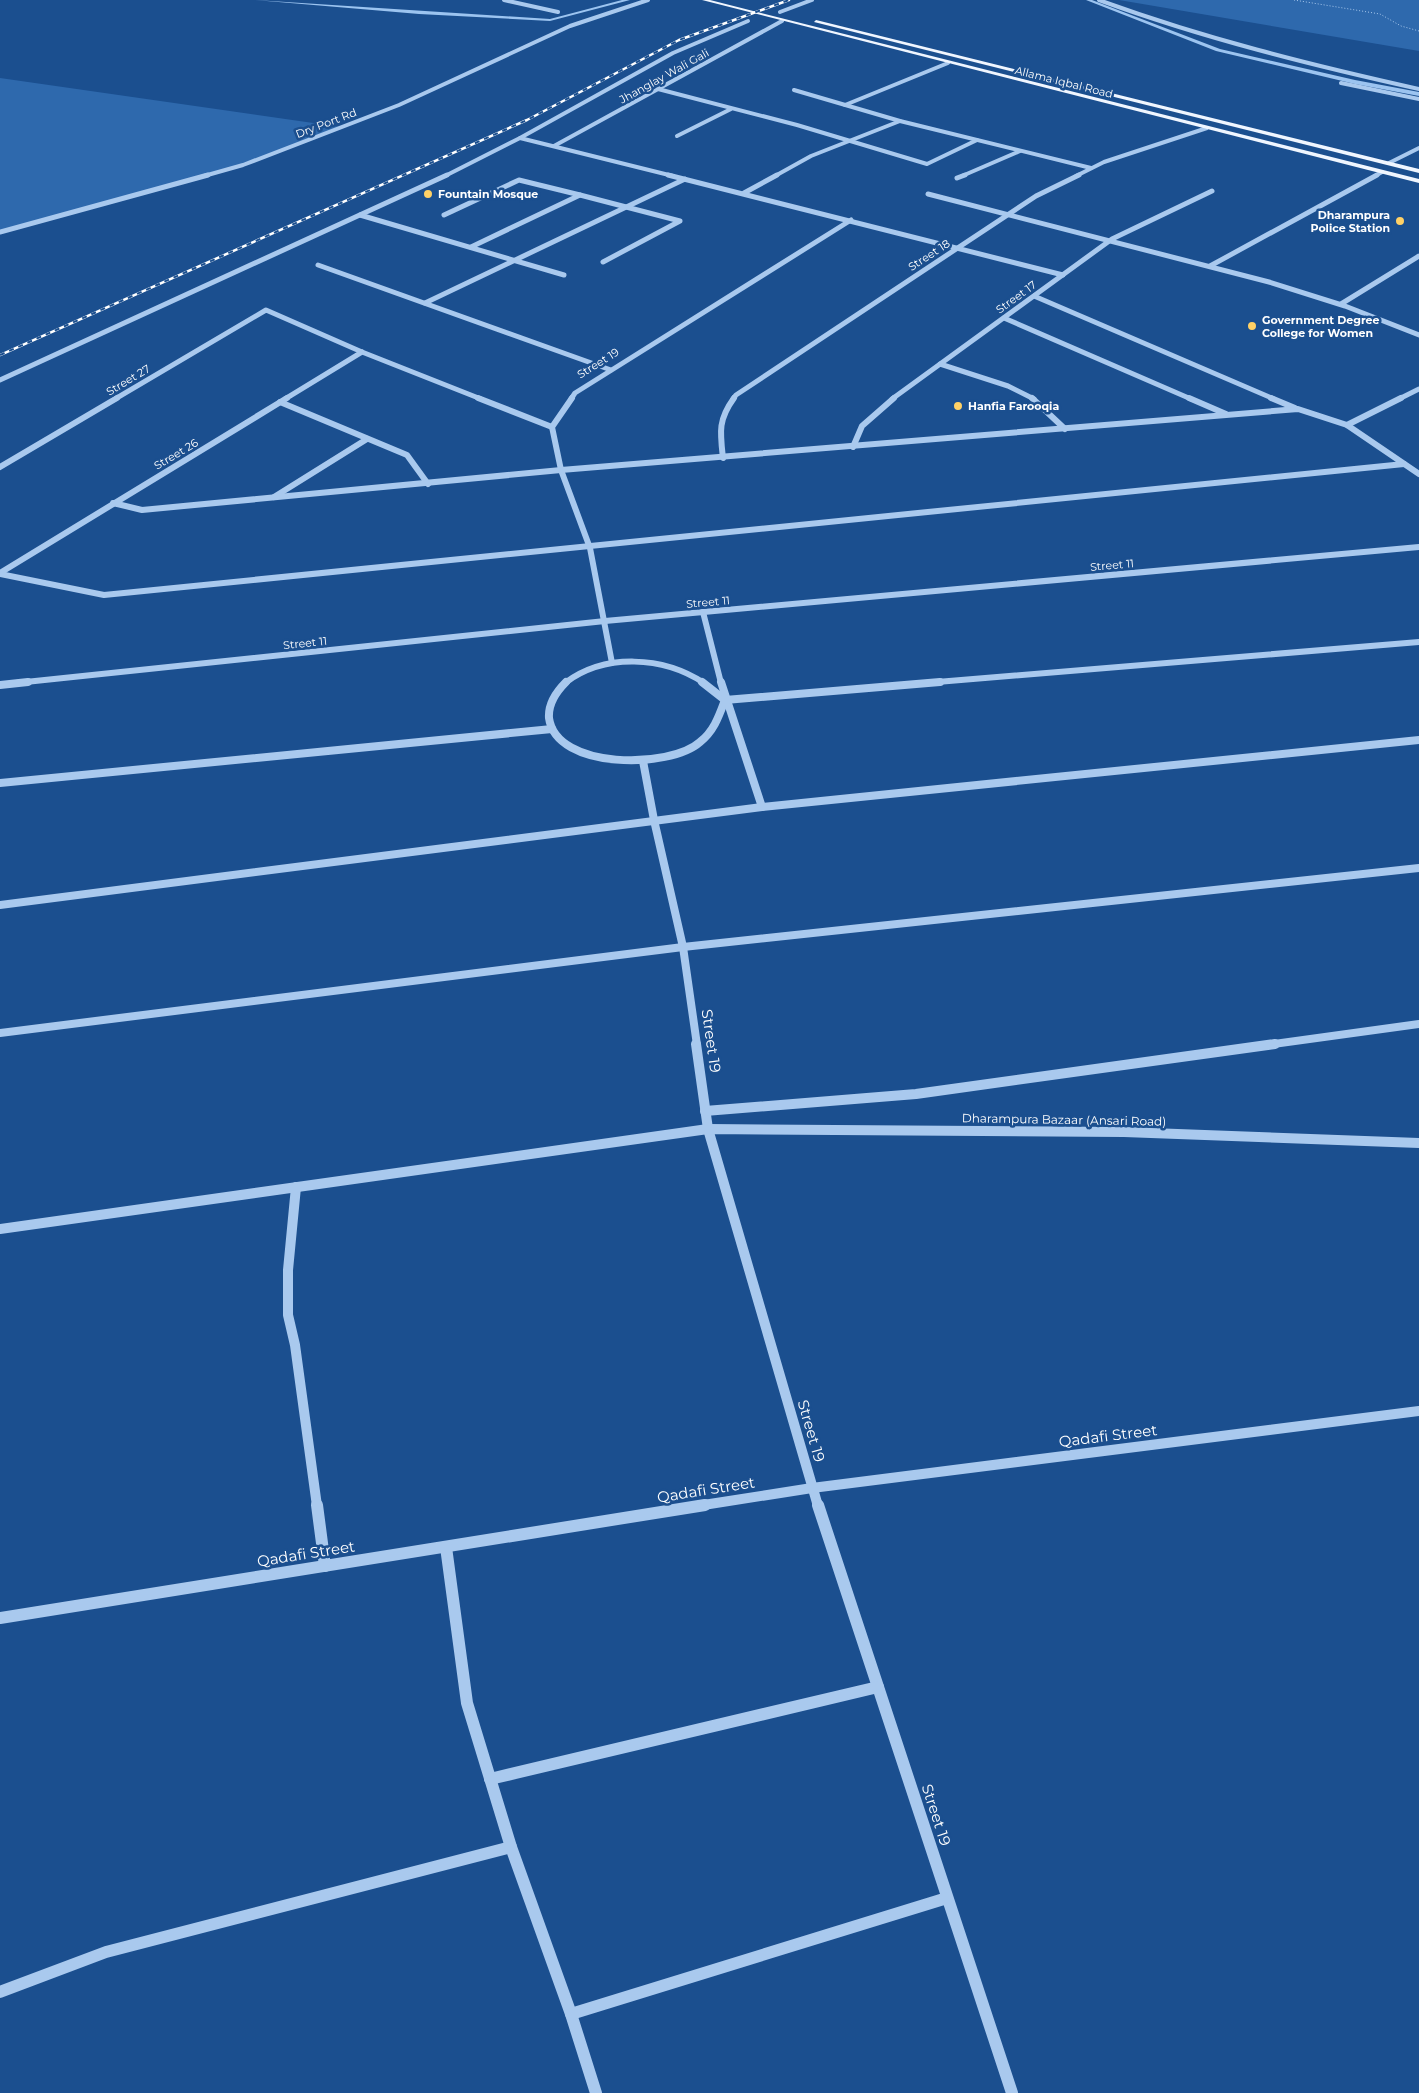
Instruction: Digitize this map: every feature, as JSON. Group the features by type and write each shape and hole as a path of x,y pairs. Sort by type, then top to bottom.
{"main road":[{"name":"Allama Iqbal Road","path":"704,0 1419,181"},
{"path":"731,0 789,14"},
{"name":"Allama Iqbal Road","path":"808,19 1419,171"},
{"path":"1140,111 1153,104"}],"street":[{"path":"504,0 532,4 558,12"},
{"name":"Dry Port Rd","path":"0,232 242,165 399,104 570,26 648,0"},
{"path":"780,12 812,0"},
{"path":"1099,0 1169,25 1271,55 1419,89"},
{"path":"0,380 451,173 520,138 624,78 673,53 748,21"},
{"name":"Jhanglay Wali Gali","path":"554,146 782,21"},
{"path":"845,105 948,63"},
{"path":"1341,84 1419,100"},
{"path":"658,89 731,109 797,124 927,164 977,140"},
{"path":"794,90 900,121 1091,168"},
{"path":"677,136 731,109"},
{"path":"744,193 811,156 900,121"},
{"name":"Street 18","path":"723,458 719,426 725,409 736,395 1036,196 1104,162 1207,128"},
{"path":"520,138 1064,275"},
{"path":"1389,163 1419,148"},
{"path":"957,178 1020,151"},
{"path":"1210,266 1382,172"},
{"path":"425,303 685,179"},
{"path":"444,215 519,180 680,221 603,262"},
{"name":"Street 17","path":"853,447 862,426 885,404 1112,240 1212,191"},
{"path":"928,194 1210,266 1340,304 1382,318 1419,335"},
{"path":"472,247 580,195"},
{"path":"360,215 564,275"},
{"name":"Street 19","path":"552,427 575,393 851,220"},
{"path":"1340,304 1419,256"},
{"path":"318,265 611,370"},
{"path":"1034,296 1298,410 1347,426 1419,474"},
{"name":"Street 27","path":"0,467 266,310 362,352"},
{"path":"1004,318 1229,415"},
{"path":"362,352 552,427 561,470 590,548 612,663"},
{"name":"Street 26","path":"0,573 362,352"},
{"path":"940,364 1008,386 1034,398 1065,429"},
{"path":"1347,426 1419,388"},
{"path":"280,402 407,455 428,484"},
{"path":"113,504 142,510 561,470 1298,410"},
{"path":"272,498 367,438"},
{"path":"0,573 104,595 590,548 1404,464"},
{"name":"Street 11","path":"0,685 605,621 1419,547"},
{"path":"703,612 725,700 762,807"},
{"path":"725,700 711,733 694,746 670,756 642,761 614,761 587,755 566,744 552,729 547,713 552,696 566,682 586,670 612,663 640,661 667,664 690,673 725,700 1419,642"},
{"path":"0,783 552,729"},
{"path":"0,905 762,807 1419,740"},
{"name":"Street 19","path":"642,761 684,947 708,1129 812,1488 1012,2093"},
{"path":"0,1033 684,947 1419,868"},
{"path":"705,1111 916,1094 1419,1024"},
{"name":"Dharampura Bazaar (Ansari Road)","path":"0,1229 708,1129 1124,1132 1419,1143"},
{"path":"296,1188 288,1270 288,1315 295,1345 325,1566"},
{"name":"Qadafi Street","path":"0,1618 812,1488 1419,1411"},
{"path":"446,1547 468,1704 511,1847 571,2014 596,2093"},
{"path":"490,1779 878,1687"},
{"path":"0,1992 106,1952 511,1847"},
{"path":"571,2014 947,1898"}],"path":[{"path":"1294,0 1380,14 1401,26 1419,31"}],"shaded area":[{"path":"1119,0 1419,0 1419,51"},
{"path":"0,78 341,127 243,165 0,233"}],"waterway":[{"path":"257,0 419,13 550,20 628,0"},
{"path":"1088,0 1218,50 1355,82 1419,94"}],"railway":[{"path":"0,355 527,120 679,40 789,0"}],"place":[{"name":"Fountain Mosque","path":"428,194"},
{"name":"Dharampura Police Station","path":"1400,221"},
{"name":"Government Degree College for Women","path":"1252,326"},
{"name":"Hanfia Farooqia","path":"958,406"}]}
